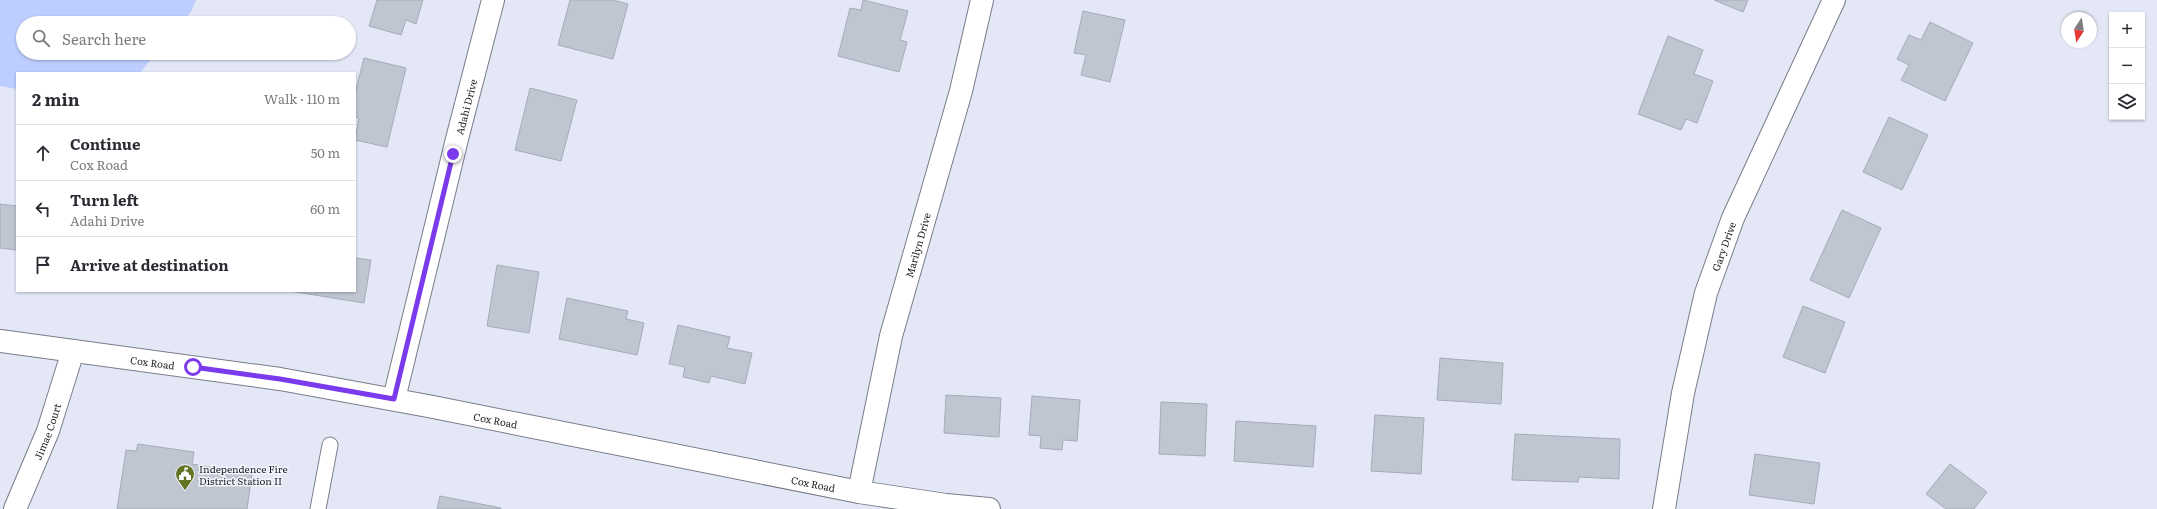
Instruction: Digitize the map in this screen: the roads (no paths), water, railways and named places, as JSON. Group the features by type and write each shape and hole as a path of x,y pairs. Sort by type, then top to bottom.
{"street":[{"name":"Adahi Drive","path":"394,399 456,139 493,0"},
{"name":"Marilyn Drive","path":"858,492 891,336 961,91 982,0"},
{"name":"Gary Drive","path":"1664,509 1682,393 1706,293 1734,218 1834,0"},
{"name":"Cox Road","path":"0,341 280,379 394,399 858,492 946,505 989,509"},
{"name":"Jimae Court","path":"15,509 48,431 73,351"}],"lane":[{"path":"318,509 330,445"}],"place":[{"name":"Independence Fire District Station II","path":"185,491"}]}
